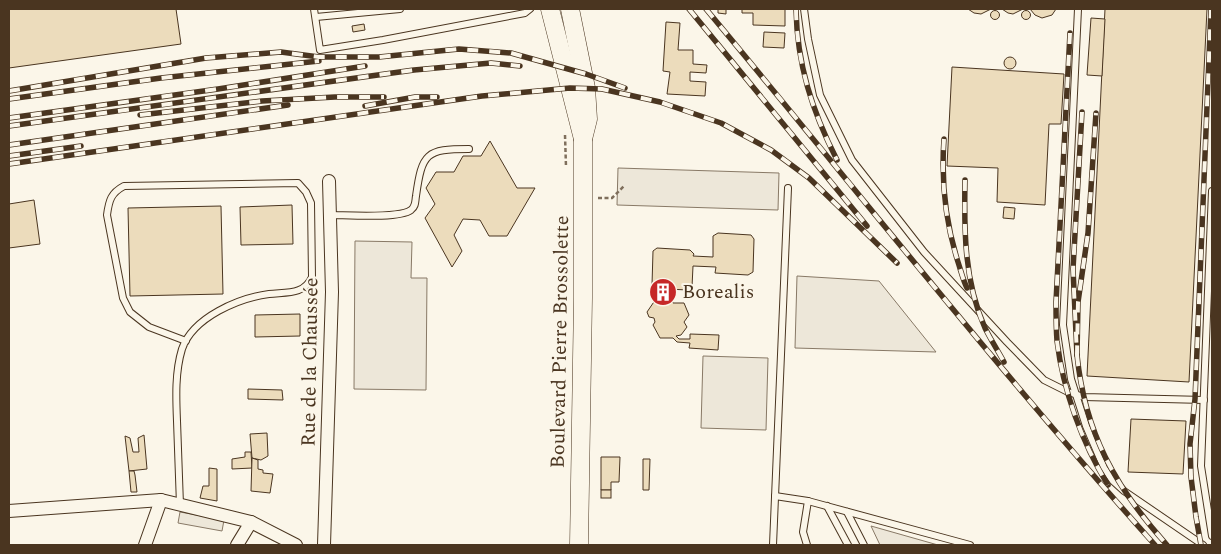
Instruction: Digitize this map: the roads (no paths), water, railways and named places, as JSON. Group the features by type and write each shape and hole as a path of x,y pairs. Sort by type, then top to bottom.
{"main road":[{"name":"Boulevard Pierre Brossolette","path":"550,9 583,139"},
{"name":"Boulevard Pierre Brossolette","path":"570,9 586,88 588,119 583,139 583,298 579,545"}],"street":[{"name":"Rue de la Chaussée","path":"324,545 332,292 329,180"},
{"path":"145,545 161,500"},
{"path":"9,512 161,500 251,522 296,545"},
{"path":"237,545 251,522"}],"lane":[{"path":"314,9 320,50 525,13 530,9"},
{"path":"316,17 400,9"},
{"path":"804,9 808,39 820,95 852,160 924,252 1044,380 1068,392 1084,397 1204,400"},
{"path":"1078,9 1063,325 1071,378 1086,426 1104,468 1113,481 1124,491 1203,545"},
{"path":"330,215 395,215 410,211 415,206 419,171 426,158 434,152 445,149 469,149"},
{"path":"180,505 176,380 182,348 193,330 214,314 232,304 266,295 299,291 308,286 312,277 311,203 306,192 298,183 124,186 114,192 109,201 107,215 123,298 130,312 149,327 186,341"},
{"path":"773,545 788,188"},
{"path":"1212,191 1201,466 1212,536"},
{"path":"775,496 808,501 970,545"},
{"path":"807,545 803,532 808,501"},
{"path":"827,506 848,545"},
{"path":"847,512 864,545"}],"railway":[{"path":"689,9 867,226"},
{"path":"706,9 1040,413 1155,545"},
{"path":"796,9 799,49 808,87 820,123 837,160"},
{"path":"1201,545 1191,477 1190,444 1195,399 1211,9"},
{"path":"1070,33 1056,302 1057,341 1064,378 1075,416 1090,452 1108,485"},
{"path":"9,91 206,58 281,52 319,57 379,57 459,49 511,53 586,74 625,88"},
{"path":"9,99 161,78 319,61"},
{"path":"9,126 414,70 491,63 520,66"},
{"path":"9,118 218,89 365,66"},
{"path":"9,164 482,96 570,88 602,89 660,102 721,123 771,150 809,178 897,263"},
{"path":"140,115 262,101 335,97 384,97"},
{"path":"365,106 415,97 437,97"},
{"path":"9,145 288,105"},
{"path":"1082,112 1073,269 1077,355 1078,302 1088,233 1096,113"},
{"path":"944,139 943,170 947,216 954,247 967,288"},
{"path":"9,156 81,146"},
{"path":"965,180 965,236 969,274 978,310 985,328 1004,362"},
{"path":"1077,355 1087,409 1095,434 1106,458 1132,502 1167,545"}],"place":[{"name":"Borealis","path":"663,292"}]}
